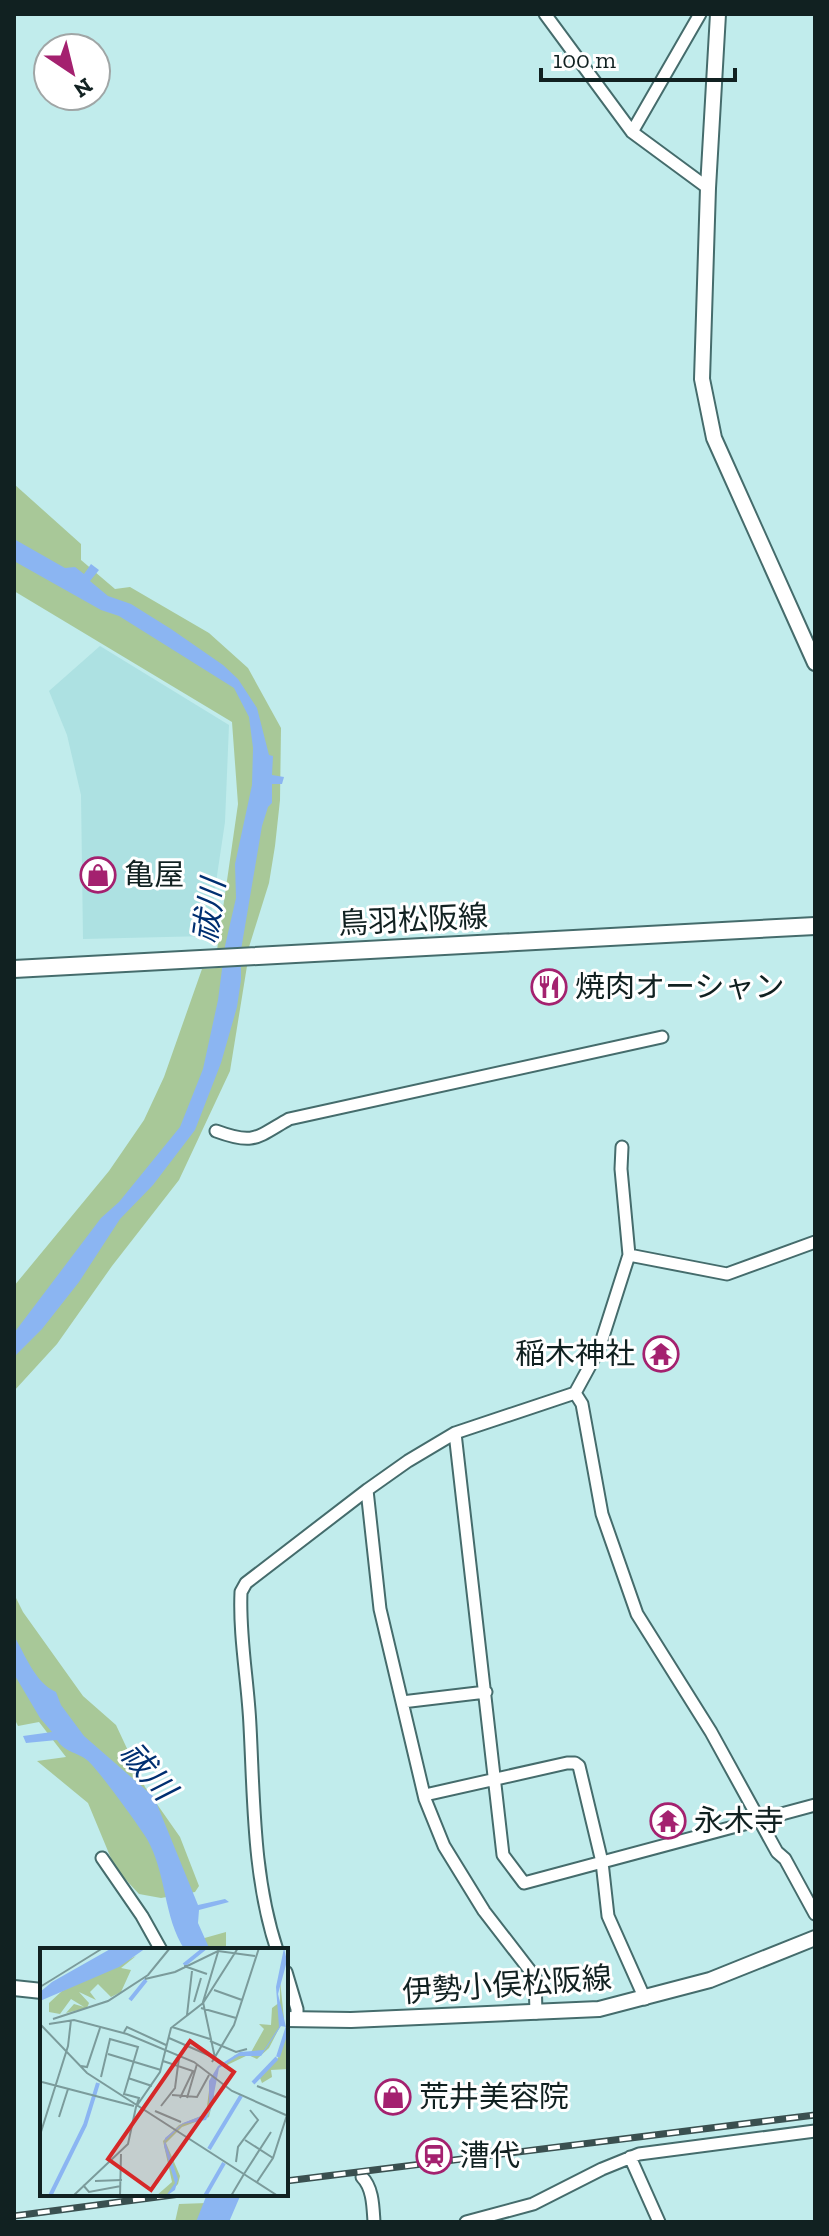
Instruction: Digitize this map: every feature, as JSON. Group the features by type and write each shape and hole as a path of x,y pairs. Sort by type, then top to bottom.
{"main road":[{"name":"鳥羽松阪線","path":"14,969 815,926"}],"street":[{"path":"545,14 632,132 708,188"},
{"path":"632,132 700,14"},
{"path":"718,14 702,379 714,438 815,663"},
{"path":"216,1131 239,1140 252,1140 289,1119 662,1037"},
{"path":"277,1948 265,1901 253,1819 241,1592 246,1583 408,1461 455,1433 575,1393 599,1349 629,1255 621,1169 622,1147"},
{"path":"629,1255 727,1274 815,1242"},
{"path":"575,1393 582,1404 602,1514 637,1614 711,1732 815,1914"},
{"path":"455,1433 503,1855 524,1883 815,1805"},
{"path":"367,1490 380,1609 425,1795 444,1846 484,1911 535,1977 536,2013"},
{"path":"402,1702 486,1692"},
{"path":"425,1795 575,1763 579,1766 602,1862 608,1916 645,1999"},
{"path":"102,1858 160,1948"},
{"name":"伊勢小俣松阪線","path":"291,2019 599,2009 645,1999 729,1973 815,1938"},
{"path":"288,1979 297,2009 291,2019"},
{"path":"14,1988 40,1991"},
{"path":"466,2222 533,2204 630,2157 651,2151 815,2131"},
{"path":"630,2157 659,2222"},
{"path":"362,2177 367,2181 374,2222"}],"shaded area":[{"path":"100,646 229,725 225,822 208,936 83,939 81,795 67,735 49,691"}],"green space":[{"path":"14,484 81,544 81,560 115,589 130,587 209,633 248,668 281,728 280,800 275,846 269,883 249,947 217,950 238,804 232,722 14,591"},
{"path":"247,966 230,1071 179,1180 112,1266 57,1344 14,1391 14,1286 109,1171 144,1120 164,1077 202,969"},
{"path":"14,1594 23,1612 83,1696 116,1725 145,1787 180,1837 199,1886 195,1892 161,1898 139,1894 115,1868 88,1803 37,1761 66,1757 39,1722 18,1726 14,1718"},
{"path":"226,1932 226,1948 204,1948 201,1939"},
{"path":"207,2203 198,2222 175,2222 179,2204"}],"water":[{"path":"14,539 65,568 75,567 84,574 91,564 99,570 90,581 108,596 131,604 223,665 238,679 257,708 269,755 273,756 272,775 284,777 282,784 272,784 272,803 262,826 241,950 237,1007 221,1063 195,1130 153,1185 120,1219 79,1282 42,1329 14,1357 14,1333 101,1218 119,1202 180,1127 203,1069 236,898 235,864 252,785 253,748 249,717 234,688 119,616 101,610 14,561"},
{"path":"14,1636 36,1675 56,1692 61,1705 84,1736 154,1797 198,1905 225,1899 229,1902 199,1910 198,1923 209,1948 184,1948 173,1924 158,1866 147,1839 92,1765 57,1740 26,1743 23,1736 52,1732 14,1674"},
{"path":"206,2196 240,2196 229,2222 196,2222"}],"railway":[{"path":"288,2181 815,2115"},
{"path":"14,2216 165,2196"}],"place":[{"name":"亀屋","path":"98,875"},
{"name":"焼肉オーシャン","path":"549,987"},
{"name":"稲木神社","path":"661,1354"},
{"name":"永木寺","path":"668,1821"},
{"name":"荒井美容院","path":"393,2097"},
{"name":"漕代","path":"434,2156"}],"water label":[{"name":"祓川","path":"209,911"},
{"name":"祓川","path":"148,1771"}]}
